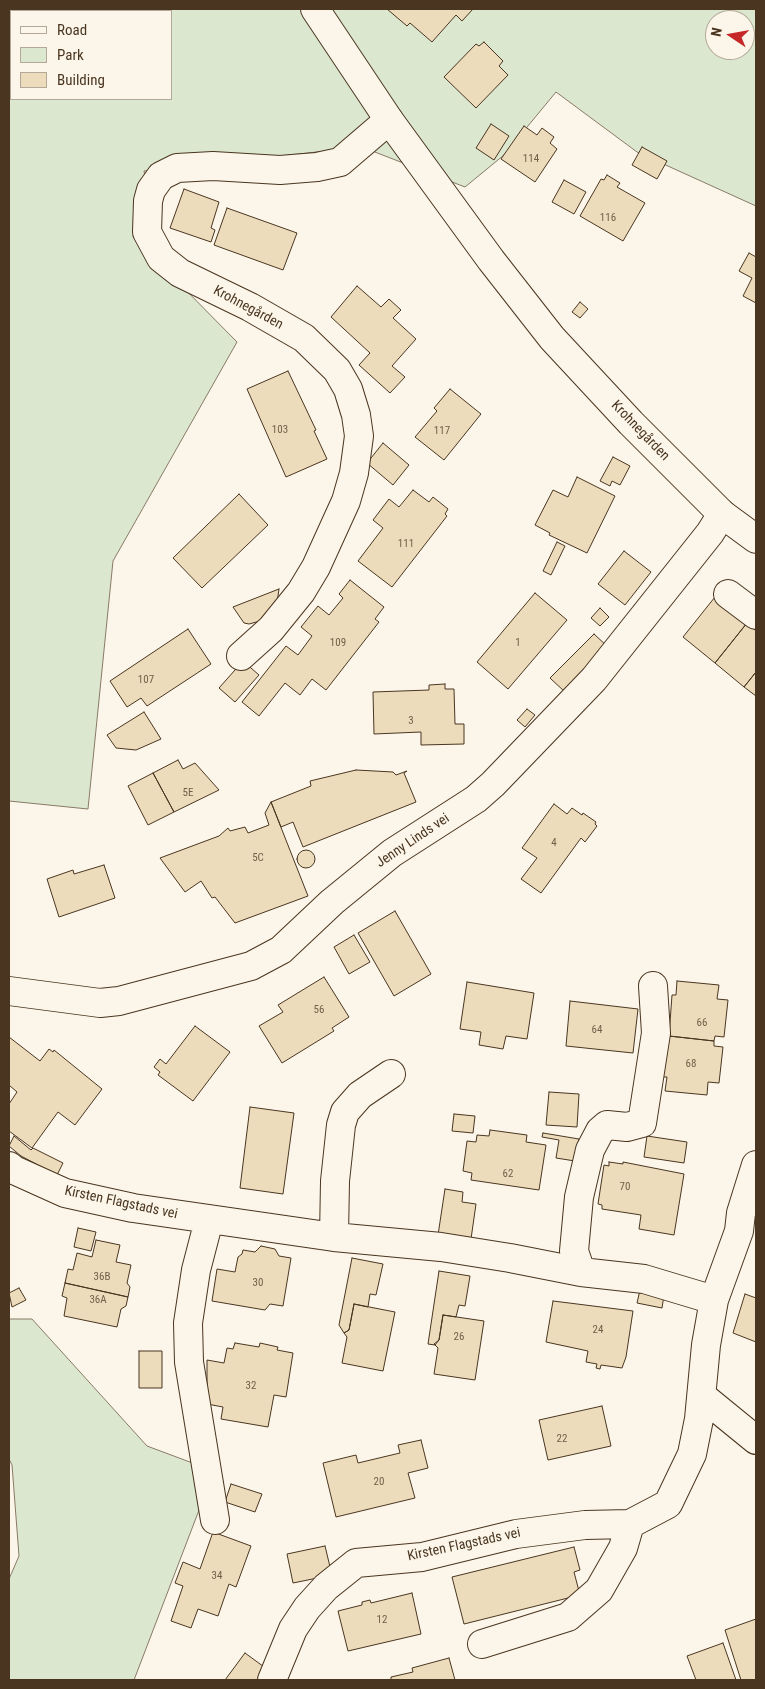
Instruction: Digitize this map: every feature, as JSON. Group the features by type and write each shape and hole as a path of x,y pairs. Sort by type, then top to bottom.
{"street":[{"name":"Krohnegården","path":"315,9 389,120 491,260 552,338 631,423 722,514 756,539"},
{"name":"Krohnegården","path":"241,656 271,629 301,592 316,567 346,501 354,473 359,436 356,415 348,389 337,370 304,338 250,306 180,272 161,258 147,232 148,201 151,190 161,176 177,168 213,166 280,170 317,167 340,162 389,120"},
{"name":"Jenny Linds vei","path":"9,991 100,1003 119,1001 251,966 281,950 332,902 392,853 476,799 493,784 594,679 705,540 722,514"},
{"path":"728,594 756,615"},
{"path":"581,1272 574,1251 579,1197 590,1150 600,1131 607,1125 627,1126 642,1123 656,1032 653,986"},
{"path":"334,1237 335,1181 345,1112 360,1095 391,1074"},
{"name":"Kirsten Flagstads vei","path":"272,1680 293,1629 307,1608 326,1587 356,1563 422,1557 516,1534 585,1525 630,1524 668,1504 692,1454 702,1396 706,1345 714,1300 748,1237 741,1213 756,1165"},
{"name":"Kirsten Flagstads vei","path":"9,1166 64,1193 133,1208 334,1237 441,1247 581,1272 644,1279 714,1300"},
{"path":"209,1220 196,1270 188,1323 189,1362 215,1520"},
{"path":"702,1396 756,1440"},
{"path":"482,1644 568,1617 599,1590 623,1548 630,1524"}],"green space":[{"path":"82,9 756,9 756,206 637,152 556,92 504,155 465,187 362,147 144,171 149,200 169,273 237,342 113,561 88,809 9,801 9,66 10,100 172,100 172,10"},
{"path":"9,1319 32,1319 147,1446 214,1471 134,1680 9,1680 9,1579 19,1556 12,1465 9,1459"}],"shaded area":[{"path":"9,9 82,9 10,10 9,66"}],"building":[{"path":"387,9 473,9 462,21 456,15 432,42 410,23 407,26"},
{"path":"484,42 503,61 499,66 508,75 476,108 444,77 476,44 479,46"},
{"path":"491,124 509,136 494,160 476,148"},
{"path":"524,126 537,135 542,128 554,137 550,143 557,149 535,182 501,159"},
{"path":"642,147 667,161 657,179 632,165"},
{"path":"607,175 620,183 617,187 645,203 623,241 580,216 601,179 604,180"},
{"path":"564,180 586,192 574,214 552,202"},
{"path":"184,189 219,202 211,228 215,230 211,242 170,228"},
{"path":"227,208 297,233 283,270 214,245"},
{"path":"749,253 756,257 756,303 743,296 752,278 739,271"},
{"path":"357,286 381,307 389,299 401,310 393,318 416,339 392,366 405,377 390,393 359,365 370,353 331,317"},
{"path":"580,302 588,309 580,318 572,312"},
{"path":"288,371 316,430 314,431 327,459 286,477 247,389"},
{"path":"450,389 481,414 444,460 415,437 437,411 434,408"},
{"path":"383,443 409,465 393,485 367,463"},
{"path":"613,457 630,466 620,485 612,481 610,486 600,481"},
{"path":"577,477 615,496 587,553 549,535 550,533 535,525 553,490 568,497"},
{"path":"413,490 429,502 433,497 448,509 445,514 447,516 392,587 358,561 383,528 373,520 389,499 399,507"},
{"path":"239,494 268,525 202,588 173,558"},
{"path":"557,542 565,546 551,575 543,571"},
{"path":"624,551 651,572 625,605 598,584"},
{"path":"350,580 384,607 375,619 379,622 326,690 312,679 300,695 285,683 259,716 242,702 286,646 298,655 312,636 301,627 318,606 329,615 343,598 339,594"},
{"path":"279,589 275,617 249,624 244,623 233,607"},
{"path":"535,593 567,620 508,689 477,662"},
{"path":"715,597 747,623 715,663 683,637"},
{"path":"600,608 609,617 600,626 591,618"},
{"path":"747,623 756,631 756,672 744,687 715,663"},
{"path":"188,629 211,664 147,706 141,698 127,707 110,681"},
{"path":"594,634 608,647 565,692 550,678"},
{"path":"243,661 259,675 235,702 219,688"},
{"path":"756,672 756,696 744,687"},
{"path":"445,684 445,689 454,689 455,724 464,724 464,744 421,745 421,732 374,734 373,692 429,690 429,685"},
{"path":"527,709 535,715 525,727 517,720"},
{"path":"144,712 161,739 136,750 116,748 107,735"},
{"path":"178,760 183,769 195,763 219,790 174,812 153,773"},
{"path":"356,770 393,772 396,775 407,771 404,773 416,802 303,847 293,822 281,827 271,802 311,786 310,781"},
{"path":"153,773 174,812 148,825 128,786"},
{"path":"271,802 308,896 235,923 215,897 212,898 201,881 185,892 160,858 219,836 228,828 230,831 245,827 248,833 269,825 265,813"},
{"path":"554,804 567,814 572,808 582,815 583,813 596,822 597,826 585,842 581,838 541,893 521,879 537,858 522,848"},
{"path":"306,850 312,853 315,859 312,865 306,868 300,865 297,859 300,853"},
{"path":"104,865 115,898 59,917 47,879 73,870 74,874"},
{"path":"395,911 431,974 394,996 358,933"},
{"path":"354,935 370,962 349,974 334,947"},
{"path":"324,977 349,1017 332,1028 334,1031 282,1063 259,1026 283,1012 278,1005"},
{"path":"677,981 719,985 717,999 728,1000 724,1037 715,1036 714,1041 669,1036 672,995 676,995"},
{"path":"467,982 534,993 527,1039 506,1036 503,1049 479,1045 481,1032 460,1029"},
{"path":"570,1001 638,1009 633,1053 566,1046"},
{"path":"195,1026 230,1052 193,1101 158,1075 160,1072 154,1067 160,1059 166,1064"},
{"path":"669,1036 714,1041 714,1046 723,1047 719,1083 708,1082 707,1095 665,1091 667,1077 663,1077"},
{"path":"9,1037 40,1061 49,1049 53,1052 54,1050 102,1089 75,1125 58,1112 32,1148 9,1131 9,1104 17,1092 9,1085"},
{"path":"549,1092 579,1094 577,1127 546,1125"},
{"path":"250,1107 294,1113 283,1194 240,1188"},
{"path":"454,1114 475,1116 473,1133 452,1131"},
{"path":"490,1130 527,1135 526,1142 546,1145 539,1190 471,1180 472,1173 463,1171 467,1141 476,1142 477,1135 489,1136"},
{"path":"543,1133 579,1139 575,1161 556,1158 559,1140 542,1137"},
{"path":"14,1136 31,1150 33,1148 63,1163 57,1175 21,1156 9,1146"},
{"path":"647,1136 687,1142 684,1163 644,1157"},
{"path":"609,1162 623,1164 623,1162 684,1174 674,1235 639,1229 641,1215 602,1209 602,1205 598,1204 604,1165 609,1166"},
{"path":"445,1189 463,1192 462,1202 476,1204 471,1239 438,1235"},
{"path":"78,1228 96,1232 91,1251 74,1247"},
{"path":"96,1240 120,1245 116,1262 131,1265 127,1283 130,1287 128,1297 65,1283 68,1269 73,1270 77,1253 92,1257"},
{"path":"261,1246 275,1249 279,1256 291,1258 283,1306 270,1304 265,1310 212,1301 217,1269 235,1272 238,1257 242,1254 243,1250 255,1252"},
{"path":"352,1258 383,1264 376,1295 370,1294 368,1307 354,1304 349,1330 344,1333 339,1325"},
{"path":"439,1271 470,1276 465,1306 459,1305 456,1317 443,1315 439,1340 435,1345 428,1344"},
{"path":"65,1283 128,1297 126,1306 121,1309 117,1327 64,1316 67,1298 62,1296"},
{"path":"19,1288 26,1300 12,1307 9,1293"},
{"path":"640,1290 664,1295 662,1308 637,1303"},
{"path":"745,1294 756,1298 756,1342 733,1333"},
{"path":"553,1301 633,1311 626,1357 622,1368 601,1365 600,1369 596,1368 597,1364 586,1362 588,1351 546,1342"},
{"path":"354,1304 395,1312 383,1371 342,1363 347,1337 344,1333 349,1330"},
{"path":"443,1315 484,1321 475,1380 434,1374 438,1348 434,1344 439,1340"},
{"path":"235,1343 259,1347 260,1343 278,1347 277,1350 293,1353 286,1397 274,1395 268,1427 221,1419 223,1407 207,1404 207,1360 224,1363 227,1348 233,1349"},
{"path":"139,1351 162,1351 162,1388 139,1388"},
{"path":"602,1406 611,1446 548,1460 539,1420"},
{"path":"421,1440 428,1468 408,1473 415,1498 336,1517 323,1463 356,1455 358,1463 400,1453 398,1445"},
{"path":"231,1484 262,1494 255,1512 225,1502"},
{"path":"213,1532 251,1546 236,1587 229,1584 218,1616 198,1609 191,1628 171,1621 183,1586 175,1583 183,1562 200,1569"},
{"path":"325,1546 332,1575 293,1583 287,1554"},
{"path":"574,1547 580,1570 574,1572 580,1595 464,1624 452,1577"},
{"path":"412,1593 421,1634 348,1651 338,1611 362,1605 362,1602 370,1600 371,1603"},
{"path":"756,1619 756,1680 741,1680 725,1630"},
{"path":"723,1643 736,1680 696,1680 687,1656"},
{"path":"245,1653 271,1672 265,1680 225,1680"},
{"path":"449,1658 455,1680 391,1680 391,1677 413,1672 412,1668"}]}
